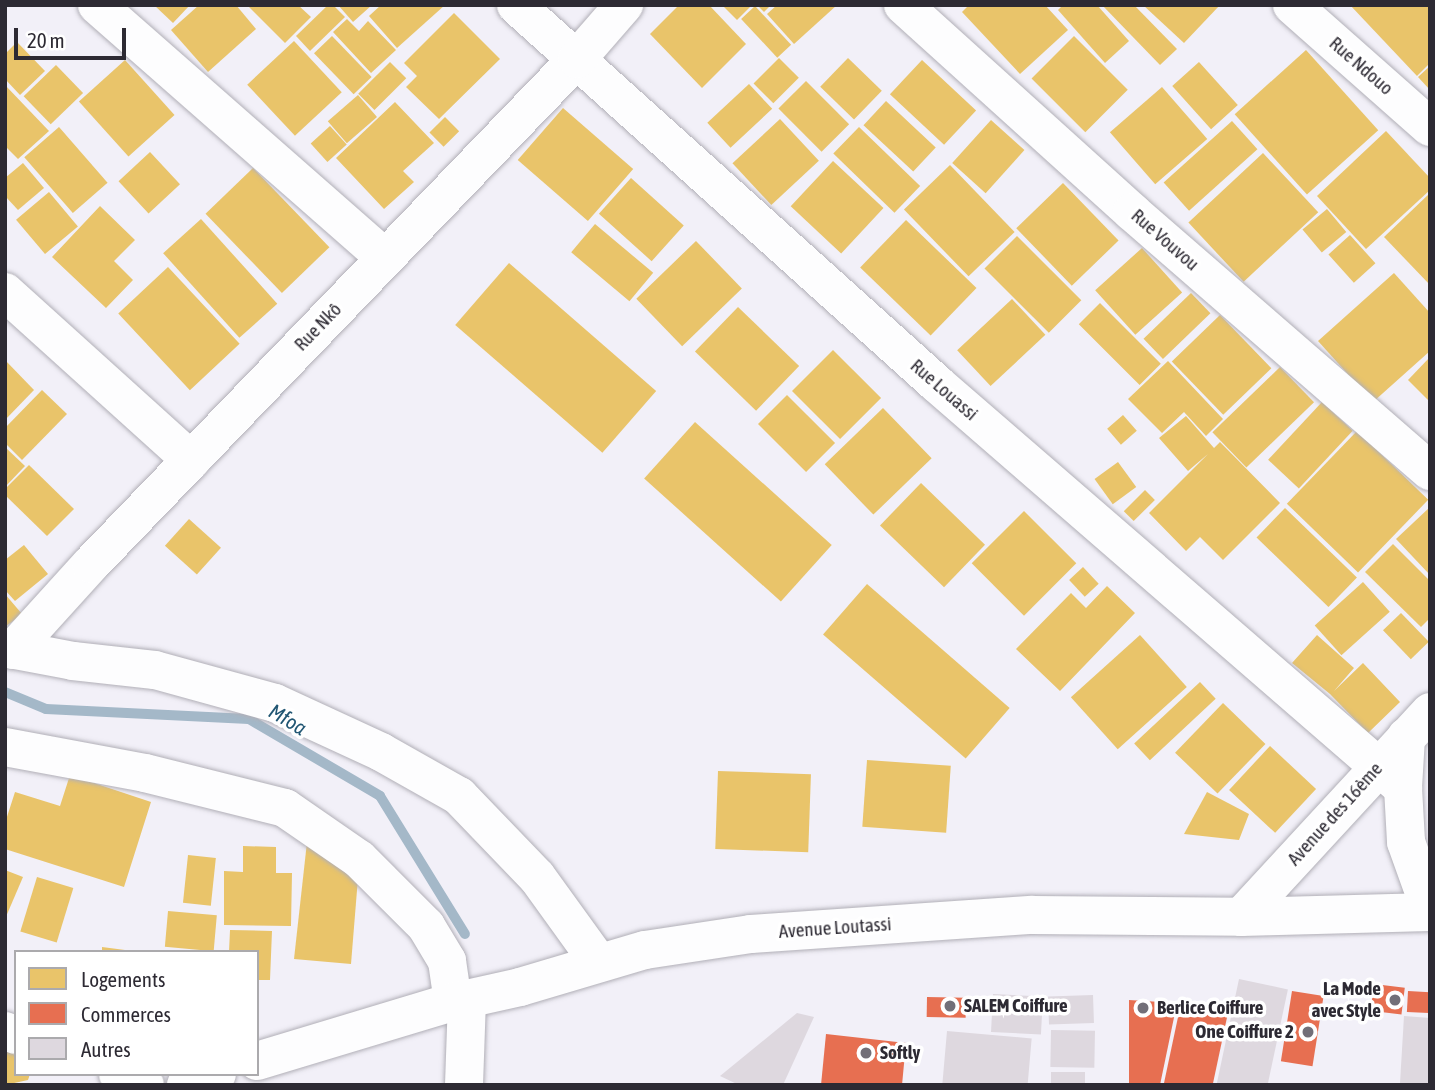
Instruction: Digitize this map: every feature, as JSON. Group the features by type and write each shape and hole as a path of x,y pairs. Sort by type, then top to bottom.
{"street":[{"path":"97,5 386,258"},
{"name":"Rue Louassi","path":"516,5 937,384 1391,777"},
{"name":"Rue Nkô","path":"9,649 577,59 624,5"},
{"name":"Rue Vouvou","path":"903,5 1132,212 1430,471"},
{"name":"Rue Ndouo","path":"1292,5 1430,127"},
{"path":"5,292 191,460"},
{"path":"9,649 73,661 155,670 262,699 381,752 459,796 537,877 599,963"},
{"path":"1418,724 1391,777 1408,850 1430,910"},
{"path":"5,747 145,773 285,808 359,859 426,926 447,961 460,1000 464,1085"},
{"name":"Avenue des 16ème","path":"1241,917 1391,777"},
{"name":"Avenue Loutassi","path":"259,1060 460,1000 520,987 645,950 751,934 1032,915 1241,917 1430,910"},
{"path":"123,1076 145,1085"},
{"path":"186,1085 211,1076"}],"building: Logements":[{"path":"154,5 190,5 173,23"},
{"path":"199,5 236,5 256,29 208,72 171,30"},
{"path":"247,5 298,5 311,17 285,43"},
{"path":"328,5 333,5 345,17 310,51 296,36"},
{"path":"338,5 372,5 353,22"},
{"path":"381,5 445,5 397,48 369,16"},
{"path":"679,5 709,5 746,44 702,88 650,34"},
{"path":"722,5 752,5 737,20"},
{"path":"757,5 771,5 764,12"},
{"path":"777,5 837,5 794,44 767,14"},
{"path":"969,5 1045,5 1068,30 1020,74 962,12"},
{"path":"1063,5 1097,5 1129,41 1105,63 1058,10"},
{"path":"1102,5 1134,5 1177,49 1160,65"},
{"path":"1143,5 1220,5 1184,43"},
{"path":"1350,5 1430,5 1430,63 1417,76"},
{"path":"755,6 791,45 777,58 741,19"},
{"path":"454,13 500,59 439,119 406,87 417,76 404,63"},
{"path":"347,19 359,31 368,21 396,50 371,73 333,32"},
{"path":"332,36 372,77 354,94 314,53"},
{"path":"1074,36 1128,90 1085,132 1032,78"},
{"path":"294,41 342,92 295,136 247,85"},
{"path":"17,42 45,71 20,95 5,79 5,54"},
{"path":"1306,50 1378,130 1307,194 1235,114"},
{"path":"779,58 799,78 773,103 754,83"},
{"path":"848,58 882,91 854,119 820,87"},
{"path":"125,60 175,115 128,156 79,101"},
{"path":"922,60 976,110 944,145 890,94"},
{"path":"390,62 406,78 374,110 358,94"},
{"path":"1199,62 1238,105 1211,129 1172,86"},
{"path":"56,65 83,93 51,124 24,96"},
{"path":"1430,66 1430,90 1418,77"},
{"path":"806,81 849,124 822,152 778,109"},
{"path":"749,84 772,109 731,148 707,123"},
{"path":"5,85 49,131 18,159 5,146"},
{"path":"1162,87 1207,139 1155,184 1110,132"},
{"path":"358,95 377,117 347,143 328,121"},
{"path":"886,101 936,147 913,172 863,125"},
{"path":"395,102 434,143 403,171 414,182 384,209 336,158"},
{"path":"563,108 633,169 588,221 518,160"},
{"path":"445,117 459,131 444,147 429,133"},
{"path":"780,119 819,161 771,205 732,163"},
{"path":"991,120 1024,150 986,193 952,163"},
{"path":"1232,121 1257,149 1189,211 1164,183"},
{"path":"330,126 347,145 327,162 311,143"},
{"path":"59,127 108,183 73,213 24,157"},
{"path":"859,127 920,186 894,213 833,154"},
{"path":"1386,131 1430,178 1430,190 1366,249 1317,196"},
{"path":"150,152 180,184 149,214 119,181"},
{"path":"1263,153 1318,212 1244,282 1188,223"},
{"path":"833,161 883,208 841,253 791,206"},
{"path":"23,163 44,188 18,210 5,196 5,178"},
{"path":"950,165 1015,232 969,276 904,209"},
{"path":"253,168 329,247 282,293 206,214"},
{"path":"631,178 684,226 652,261 599,214"},
{"path":"1063,183 1119,241 1072,286 1016,228"},
{"path":"49,192 78,226 45,254 16,220"},
{"path":"1430,193 1430,285 1384,237"},
{"path":"100,206 135,240 114,261 133,280 106,308 52,257"},
{"path":"1327,209 1346,232 1322,253 1302,230"},
{"path":"201,219 277,304 239,338 163,253"},
{"path":"906,220 976,288 931,336 860,267"},
{"path":"595,224 653,273 629,301 571,252"},
{"path":"1350,235 1375,263 1354,283 1328,254"},
{"path":"1017,236 1081,300 1049,333 984,269"},
{"path":"696,241 742,288 682,346 636,299"},
{"path":"1142,248 1182,293 1135,335 1095,290"},
{"path":"509,263 656,391 602,453 455,325"},
{"path":"168,267 240,344 190,390 118,313"},
{"path":"1394,273 1430,313 1430,351 1373,402 1318,341"},
{"path":"1191,293 1210,313 1163,359 1144,339"},
{"path":"1012,299 1045,335 991,386 957,350"},
{"path":"1100,303 1161,364 1140,385 1079,324"},
{"path":"738,307 799,366 756,411 695,352"},
{"path":"1220,315 1271,368 1223,415 1172,362"},
{"path":"833,350 881,398 840,439 792,391"},
{"path":"1430,357 1430,402 1408,380"},
{"path":"5,360 34,390 5,420"},
{"path":"1168,361 1223,419 1206,436 1184,412 1162,433 1128,399"},
{"path":"1280,367 1314,402 1246,468 1212,432"},
{"path":"42,390 67,414 22,460 5,443 5,428"},
{"path":"787,395 835,443 806,472 758,424"},
{"path":"1322,402 1353,431 1299,488 1268,460"},
{"path":"883,408 932,458 873,515 825,464"},
{"path":"1123,415 1137,431 1121,445 1107,429"},
{"path":"1186,416 1214,448 1220,442 1280,503 1223,560 1200,537 1186,551 1149,513 1208,454 1188,471 1159,438"},
{"path":"695,422 832,545 781,602 644,478"},
{"path":"1357,431 1428,500 1358,572 1287,504"},
{"path":"5,447 25,466 5,487"},
{"path":"1118,462 1136,487 1113,504 1095,479"},
{"path":"29,465 74,509 47,536 5,495 5,489"},
{"path":"921,483 985,545 944,587 880,525"},
{"path":"1145,490 1155,500 1134,521 1124,511"},
{"path":"1430,507 1430,575 1396,539"},
{"path":"1285,508 1357,577 1328,607 1257,537"},
{"path":"1024,511 1076,563 1024,616 972,563"},
{"path":"189,519 221,548 197,575 165,546"},
{"path":"1393,544 1430,581 1430,618 1421,627 1365,572"},
{"path":"24,545 48,574 15,601 5,590 5,560"},
{"path":"1083,567 1099,584 1085,597 1069,580"},
{"path":"1363,582 1390,612 1341,655 1315,625"},
{"path":"867,584 1010,708 966,759 823,635"},
{"path":"1107,586 1135,613 1060,691 1016,649 1071,593 1086,608"},
{"path":"5,594 22,614 5,627"},
{"path":"1401,613 1429,642 1411,659 1383,630"},
{"path":"1140,635 1187,687 1118,749 1071,697"},
{"path":"1317,635 1354,668 1334,691 1363,663 1400,702 1368,733 1330,694 1292,663"},
{"path":"1200,682 1216,699 1150,760 1134,743"},
{"path":"1223,703 1265,744 1218,794 1175,753"},
{"path":"1270,746 1316,789 1275,833 1229,790"},
{"path":"867,760 951,766 946,833 862,827"},
{"path":"718,771 811,774 808,852 715,849"},
{"path":"70,775 151,802 124,887 5,849 5,823 15,792 60,806"},
{"path":"1207,792 1249,814 1239,840 1184,834"},
{"path":"307,842 358,878 351,964 294,959"},
{"path":"243,846 276,847 276,873 292,873 291,926 224,925 224,871 243,872"},
{"path":"188,855 216,858 211,906 183,903"},
{"path":"5,870 23,877 5,919"},
{"path":"37,877 73,888 57,943 20,932"},
{"path":"168,911 217,915 214,950 165,947"},
{"path":"230,930 272,931 270,980 259,980 259,950 229,950"},
{"path":"102,947 125,950 102,950"},
{"path":"5,1047 14,1050 14,1076 29,1076 28,1080 5,1085"}],"building: Commerces":[{"path":"1374,984 1405,988 1401,1015 1371,1011"},
{"path":"1292,991 1324,996 1312,1066 1281,1061"},
{"path":"1408,991 1430,992 1429,1013 1407,1012"},
{"path":"927,997 966,998 966,1018 927,1017"},
{"path":"1129,1000 1177,1003 1160,1085 1129,1085"},
{"path":"1181,1003 1228,1013 1213,1085 1164,1085"},
{"path":"826,1034 906,1043 902,1085 821,1085"}],"building: Autres":[{"path":"1239,979 1288,989 1268,1085 1217,1085"},
{"path":"993,994 1043,997 1041,1035 991,1032"},
{"path":"1093,995 1094,1023 1049,1025 1048,997"},
{"path":"797,1013 814,1017 783,1085 739,1085 720,1076"},
{"path":"1404,1016 1430,1018 1430,1085 1400,1083"},
{"path":"1051,1030 1095,1031 1094,1068 1050,1067"},
{"path":"947,1031 1032,1038 1028,1085 942,1085"},
{"path":"1051,1072 1085,1072 1085,1085 1051,1085"}],"waterway":[{"name":"Mfoa","path":"5,692 46,709 249,719 380,796 465,934"}],"place":[{"name":"La Mode avec Style","path":"1395,1000"},
{"name":"SALEM Coiffure","path":"950,1006"},
{"name":"Berlice Coiffure","path":"1143,1008"},
{"name":"One Coiffure 2","path":"1308,1032"},
{"name":"Softly","path":"866,1053"}]}
